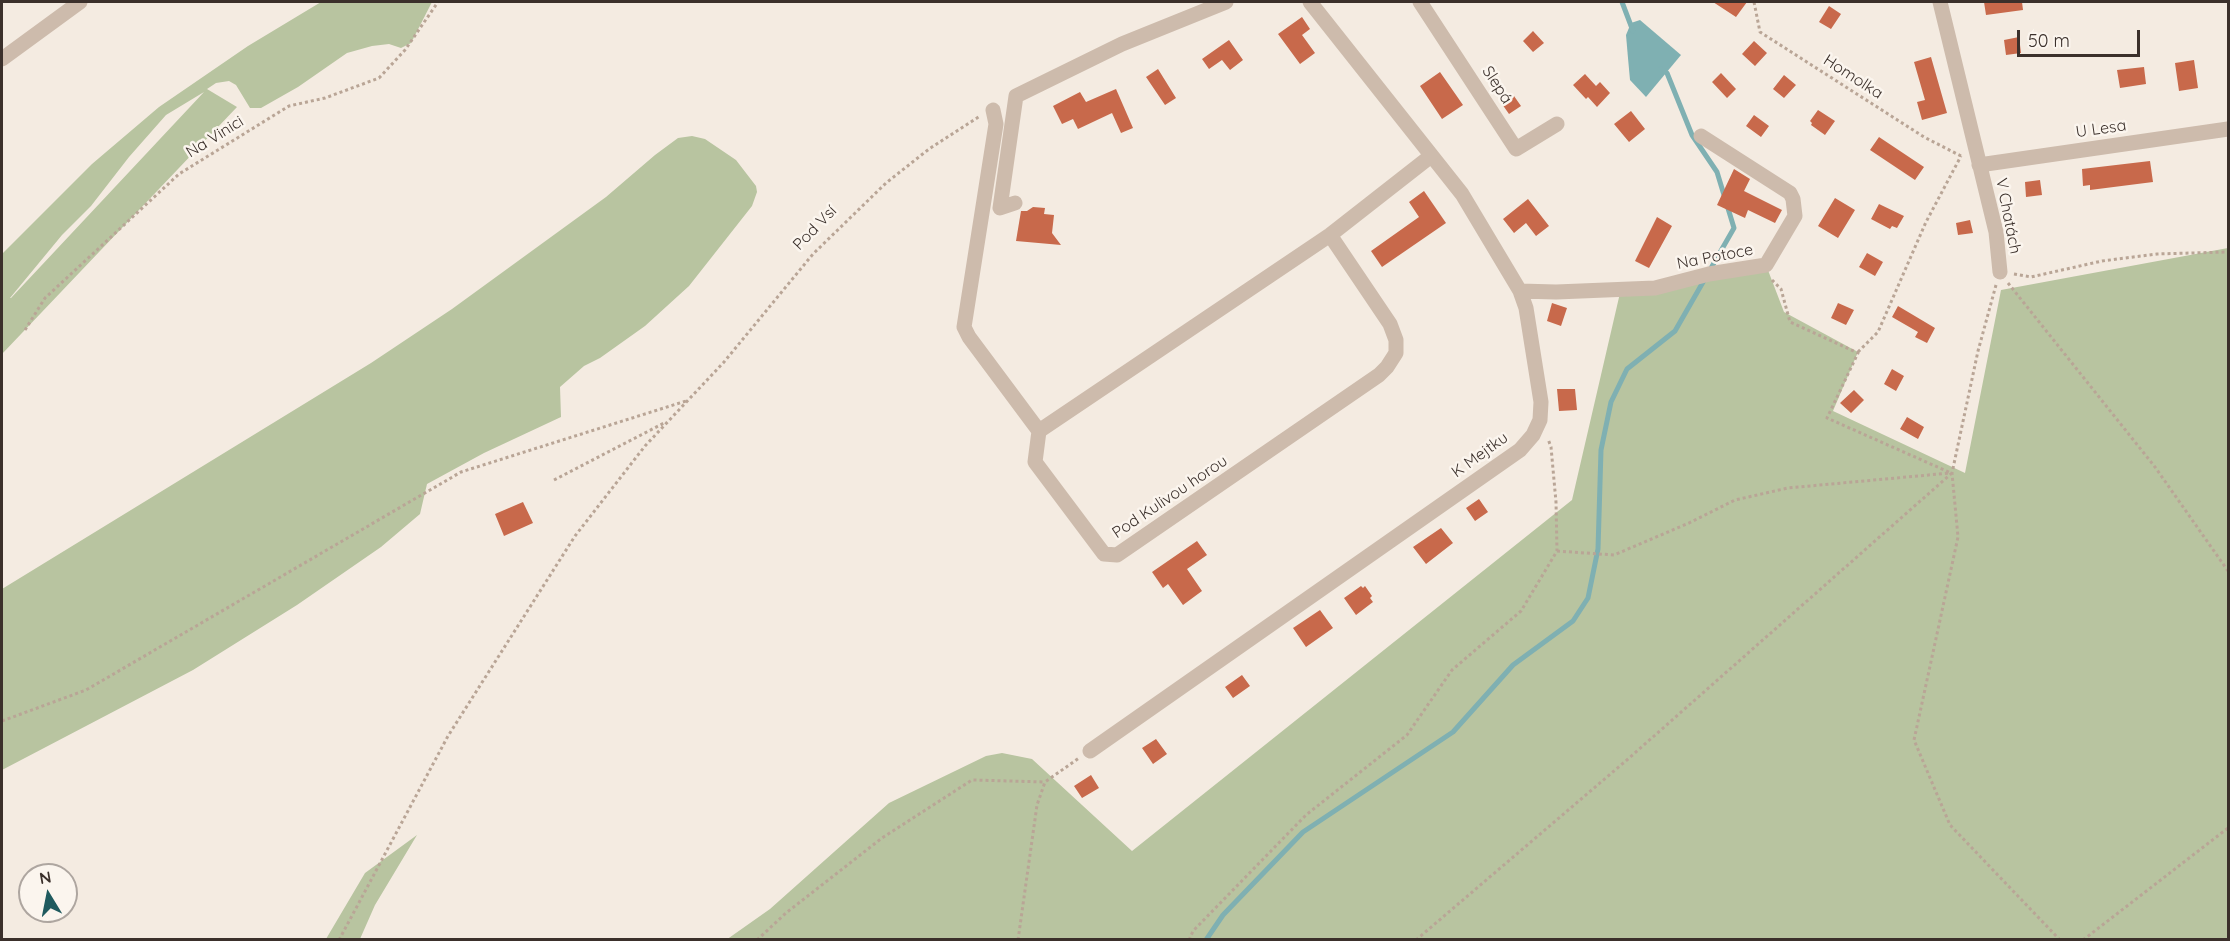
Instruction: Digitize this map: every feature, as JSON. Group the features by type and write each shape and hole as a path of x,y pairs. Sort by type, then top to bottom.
{"street":[{"path":"2,59 80,2"},
{"path":"1015,203 1000,208 1016,96 1122,44 1226,2"},
{"path":"1310,2 1462,194 1520,291 1526,308 1541,402 1540,420"},
{"name":"Slepá","path":"1420,2 1516,149 1557,124"},
{"name":"V Chatách","path":"1940,2 1996,232 2000,272"},
{"path":"993,110 996,124 964,327 1039,431 1330,235 1431,156"},
{"name":"U Lesa","path":"1979,165 2229,129"},
{"name":"Na Potoce","path":"1520,291 1655,288 1709,274 1760,267 1769,262 1796,216 1790,194 1701,136"},
{"name":"Pod Kulivou horou","path":"1039,431 1035,462 1104,554 1117,555 1379,375 1387,367 1396,353 1396,340 1390,324 1330,235"},
{"name":"K Mejtku","path":"1090,750 1520,450 1533,435 1540,420"}],"path":[{"name":"Na Vinici","path":"25,330 45,298 179,174 289,106 325,99 379,78 405,50 438,2"},
{"name":"Homolka","path":"1754,2 1760,32 1924,136 1979,165"},
{"name":"Pod Vsí","path":"667,421 724,362 813,254 886,183 929,149 972,120 993,110"},
{"path":"1952,473 1827,418 1858,353 1878,332 1926,222 1961,156"},
{"path":"2000,272 2031,277 2102,261 2157,254 2229,252"},
{"path":"1760,267 1781,289 1790,322 1858,353"},
{"path":"2000,272 2155,467 2229,571"},
{"name":"V Chatách","path":"2000,272 1978,351 1952,473 1958,537 1914,740 1950,825 2060,939"},
{"path":"2,721 86,690 461,472 688,400"},
{"path":"1189,939 1193,931 1306,814 1407,735 1452,670 1521,611 1557,551 1556,501 1551,447 1540,420"},
{"path":"554,480 667,421"},
{"path":"339,939 448,736 575,536 667,421"},
{"path":"1557,551 1614,555 1689,523 1735,500 1788,488 1952,473"},
{"path":"1416,939 1637,752 1952,473"},
{"path":"1018,939 1037,805 1045,782 1090,750"},
{"path":"757,939 786,913 882,838 972,780 1045,782"},
{"path":"2083,939 2229,828"}],"green space":[{"path":"321,2 432,2 411,43 401,48 389,44 347,53 298,87 261,108 250,108 236,85 229,81 216,83 207,89 237,107 2,354 2,254 92,164 159,107 248,46","holes":["204,92 11,298 62,235 91,206 129,157 166,115"]},
{"path":"692,136 705,139 736,160 756,186 757,192 752,206 689,286 645,326 600,358 584,366 560,387 561,417 484,453 427,484 420,514 381,547 297,605 193,670 2,770 2,589 371,363 452,309 606,197 678,138"},
{"path":"2228,248 2228,939 726,940 770,909 889,803 986,756 1002,753 1032,759 1132,851 1572,500 1620,293 1766,265 1784,312 1858,352 1833,411 1965,473 2001,290"},
{"path":"417,835 375,905 360,939 326,939 365,873"}],"water":[{"path":"1640,20 1681,55 1646,97 1630,80 1626,35 1631,23"}],"building":[{"path":"1713,2 1747,2 1736,17"},
{"path":"1984,2 2022,2 2023,10 1986,15"},
{"path":"1829,6 1841,14 1831,29 1819,22"},
{"path":"1302,17 1310,29 1302,35 1315,53 1300,64 1278,34"},
{"path":"1533,31 1544,43 1533,52 1523,41"},
{"path":"2019,37 2021,53 2006,55 2004,40"},
{"path":"1229,40 1243,60 1230,70 1222,60 1209,69 1202,59"},
{"path":"1754,41 1767,53 1755,66 1742,54"},
{"path":"1931,57 1947,113 1922,120 1917,102 1925,100 1914,62"},
{"path":"2194,60 2198,88 2179,91 2175,63"},
{"path":"2144,67 2146,84 2120,88 2117,70"},
{"path":"1158,69 1176,98 1165,105 1146,77"},
{"path":"1440,72 1463,105 1442,119 1420,86"},
{"path":"1721,73 1736,89 1727,98 1712,82"},
{"path":"1585,74 1596,86 1600,82 1610,93 1597,107 1573,85"},
{"path":"1784,75 1796,85 1784,98 1773,89"},
{"path":"1116,89 1133,128 1121,133 1112,113 1078,129 1073,119 1062,124 1053,106 1080,92 1086,102"},
{"path":"1514,96 1521,106 1509,114 1502,104"},
{"path":"1818,110 1835,121 1825,135 1811,125 1810,121"},
{"path":"1631,111 1645,129 1629,142 1614,124"},
{"path":"1754,115 1769,126 1761,137 1746,126"},
{"path":"1879,137 1924,167 1915,180 1870,150"},
{"path":"2150,161 2153,182 2090,190 2090,185 2083,186 2082,169"},
{"path":"1734,169 1750,179 1744,191 1782,210 1775,223 1748,210 1745,218 1717,205"},
{"path":"2040,180 2042,195 2026,197 2025,182"},
{"path":"1424,191 1446,223 1382,267 1371,251 1419,217 1409,202"},
{"path":"1835,198 1855,210 1838,238 1818,226"},
{"path":"1528,199 1549,226 1536,236 1526,223 1514,233 1503,219"},
{"path":"1879,204 1904,216 1897,228 1892,226 1890,229 1871,219"},
{"path":"1033,207 1045,208 1044,214 1054,215 1052,233 1061,245 1016,241 1021,211 1027,211"},
{"path":"1657,217 1672,226 1649,268 1635,261"},
{"path":"1970,220 1973,233 1958,235 1956,223"},
{"path":"1867,253 1883,262 1875,276 1859,267"},
{"path":"1552,303 1567,308 1561,326 1547,321"},
{"path":"1838,303 1854,310 1846,325 1831,318"},
{"path":"1898,306 1935,328 1927,343 1915,337 1918,332 1892,317"},
{"path":"1892,369 1904,376 1896,391 1884,384"},
{"path":"1557,389 1575,389 1577,410 1559,411"},
{"path":"1854,390 1864,400 1851,413 1840,403"},
{"path":"1907,417 1924,427 1918,439 1900,429"},
{"path":"1479,499 1488,512 1475,521 1466,508"},
{"path":"523,502 533,523 504,536 495,514"},
{"path":"1441,528 1453,543 1426,564 1413,547"},
{"path":"1197,541 1207,555 1187,569 1202,591 1183,605 1168,584 1163,588 1152,572"},
{"path":"1361,586 1363,588 1365,586 1373,602 1356,615 1344,598"},
{"path":"1320,610 1333,628 1306,647 1293,628"},
{"path":"1242,675 1250,686 1233,698 1225,687"},
{"path":"1156,739 1167,754 1153,764 1142,748"},
{"path":"1091,775 1099,788 1082,798 1074,786"}],"waterway":[{"path":"1622,2 1633,31"},
{"path":"1206,940 1223,915 1303,832 1453,732 1513,665 1573,621 1588,598 1598,549 1601,450 1611,402 1627,369 1675,331 1734,228 1717,172 1692,135 1667,73 1661,69"}]}
